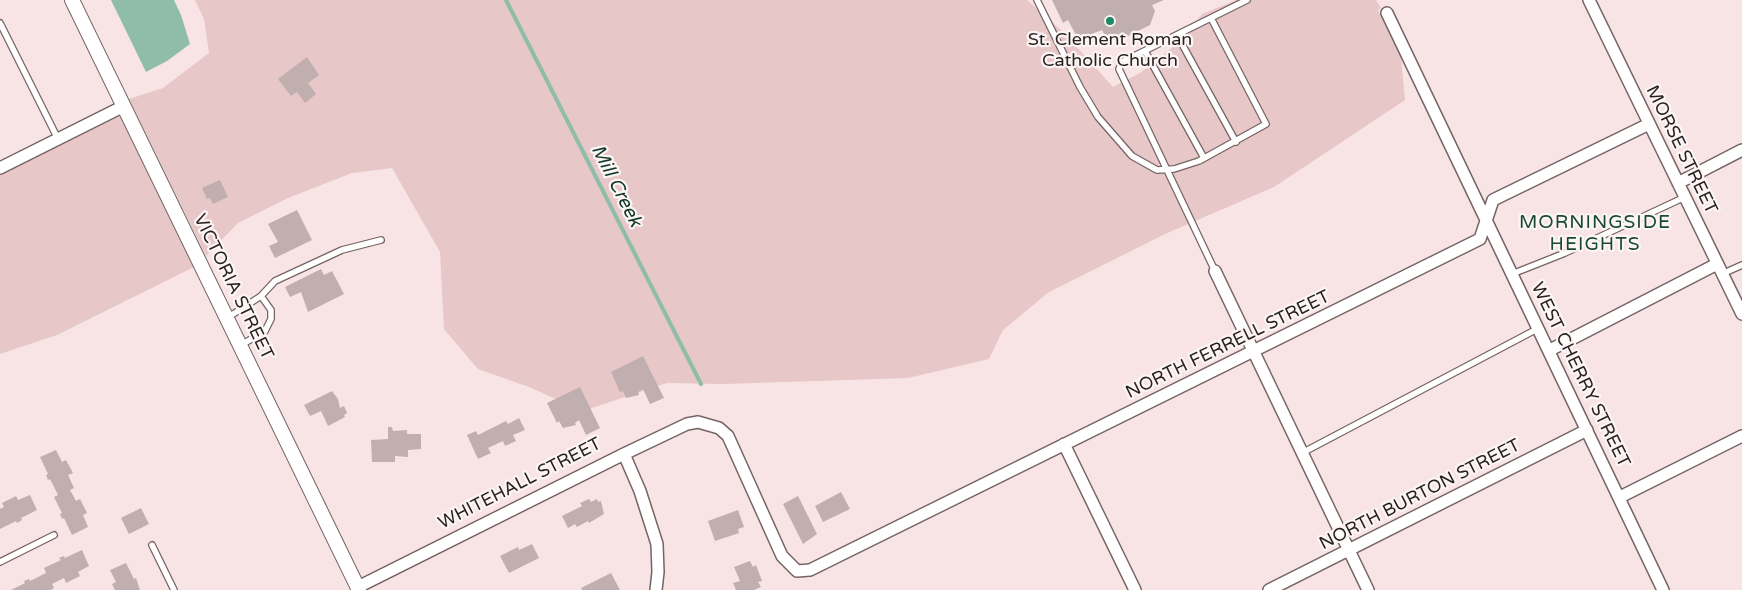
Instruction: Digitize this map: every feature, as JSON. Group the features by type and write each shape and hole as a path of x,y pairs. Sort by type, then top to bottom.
{"street":[{"name":"VICTORIA STREET","path":"72,0 241,346 356,589"},
{"name":"MORSE STREET","path":"1589,0 1742,314"},
{"name":"WEST CHERRY STREET","path":"1387,12 1663,590"},
{"path":"0,168 124,106"},
{"name":"NORTH FERRELL STREET","path":"797,571 815,568 1480,239 1493,200 1649,124"},
{"path":"1678,183 1742,150"},
{"path":"1550,350 1720,269"},
{"path":"1214,271 1368,590"},
{"name":"WHITEHALL STREET","path":"356,589 687,424 709,424 719,428 733,446 775,543 787,563 797,571"},
{"name":"NORTH BURTON STREET","path":"1269,590 1587,430"},
{"path":"1620,497 1742,436"},
{"path":"1064,444 1135,590"},
{"path":"624,454 640,491 657,544 658,572 656,590"}],"lane":[{"path":"1038,0 1080,87 1098,117 1132,156 1157,170 1174,169 1204,158 1266,124 1211,18"},
{"path":"1214,271 1119,69 1122,62 1247,0"},
{"path":"0,24 58,139"},
{"path":"1177,35 1236,142"},
{"path":"1145,51 1204,158"},
{"path":"1512,274 1685,197"},
{"path":"227,318 261,296 275,282 342,250 381,240"},
{"path":"1720,269 1742,265"},
{"path":"241,346 265,331 271,319 271,310 261,296"},
{"path":"1302,453 1539,328"},
{"path":"0,562 54,535"},
{"path":"152,545 174,590"}],"shaded area":[{"path":"111,0 174,0 190,44 167,61 146,72"},
{"path":"195,0 1027,0 1064,33 1113,87 1140,73 1182,40 1202,14 1236,0 1376,0 1381,8 1378,10 1401,58 1405,100 1274,187 1165,234 1049,292 1003,330 989,359 908,378 723,384 667,383 583,411 529,387 478,369 444,329 440,252 392,168 352,173 288,198 238,223 206,256 129,99 163,88 209,53 204,19"},
{"path":"120,116 194,267 57,335 0,354 0,175"}],"building":[{"name":"St. Clement Roman Catholic Church","path":"1052,0 1164,0 1152,5 1155,11 1150,25 1118,41 1105,36 1102,30 1078,39 1068,20 1063,23"},
{"path":"307,57 319,75 308,83 316,94 305,103 297,92 291,96 278,79"},
{"path":"220,180 228,197 213,204 210,198 207,199 202,188"},
{"path":"297,210 312,240 275,258 269,246 278,242 268,224"},
{"path":"321,269 324,275 332,271 344,294 308,312 301,292 290,297 285,287"},
{"path":"643,356 664,398 650,404 643,389 638,392 639,395 626,398 623,391 620,392 611,372"},
{"path":"580,387 600,428 586,435 579,420 575,423 576,425 563,428 559,421 557,423 547,403"},
{"path":"332,391 338,399 340,408 344,406 347,413 344,415 345,417 328,426 321,411 310,416 304,405"},
{"path":"519,418 525,430 513,435 516,441 505,446 503,441 488,448 491,453 478,459 467,435 476,431 478,435 506,421 508,424"},
{"path":"388,427 392,427 393,431 407,430 407,434 421,434 421,449 408,450 408,457 395,456 395,462 372,462 371,440 388,439"},
{"path":"56,450 62,462 66,460 73,473 68,475 74,488 70,490 76,501 80,499 87,513 83,515 88,527 72,535 64,518 62,519 60,514 62,513 54,497 58,495 50,479 48,480 46,475 48,474 40,457"},
{"path":"841,492 850,509 823,522 815,506"},
{"path":"30,495 37,510 21,518 22,520 17,523 16,521 0,529 0,509 4,507 2,503 16,496 18,500"},
{"path":"798,496 817,534 803,544 783,504"},
{"path":"589,499 591,502 597,499 598,502 601,501 604,514 589,523 588,521 577,527 575,524 568,528 562,516 582,506 580,503"},
{"path":"141,508 149,524 129,534 121,518"},
{"path":"738,510 744,527 738,529 739,533 715,541 708,521"},
{"path":"532,544 539,558 509,573 500,556 518,547 519,550"},
{"path":"82,550 89,566 78,572 80,576 66,583 64,578 52,584 54,588 51,590 11,590 25,583 24,581 29,579 30,581 46,573 44,568 61,560 59,558 64,556 65,558"},
{"path":"750,561 753,567 756,565 762,581 758,582 761,587 754,590 736,590 733,583 740,581 734,567"},
{"path":"126,563 134,579 136,578 140,590 115,590 112,584 116,582 110,570"},
{"path":"611,573 620,590 582,590 581,588"}],"waterway":[{"name":"Mill Creek","path":"506,0 701,384"}],"place":[{"name":"St. Clement Roman Catholic Church","path":"1110,21"}],"district":[{"name":"MORNINGSIDE HEIGHTS","path":"1595,234"}]}
